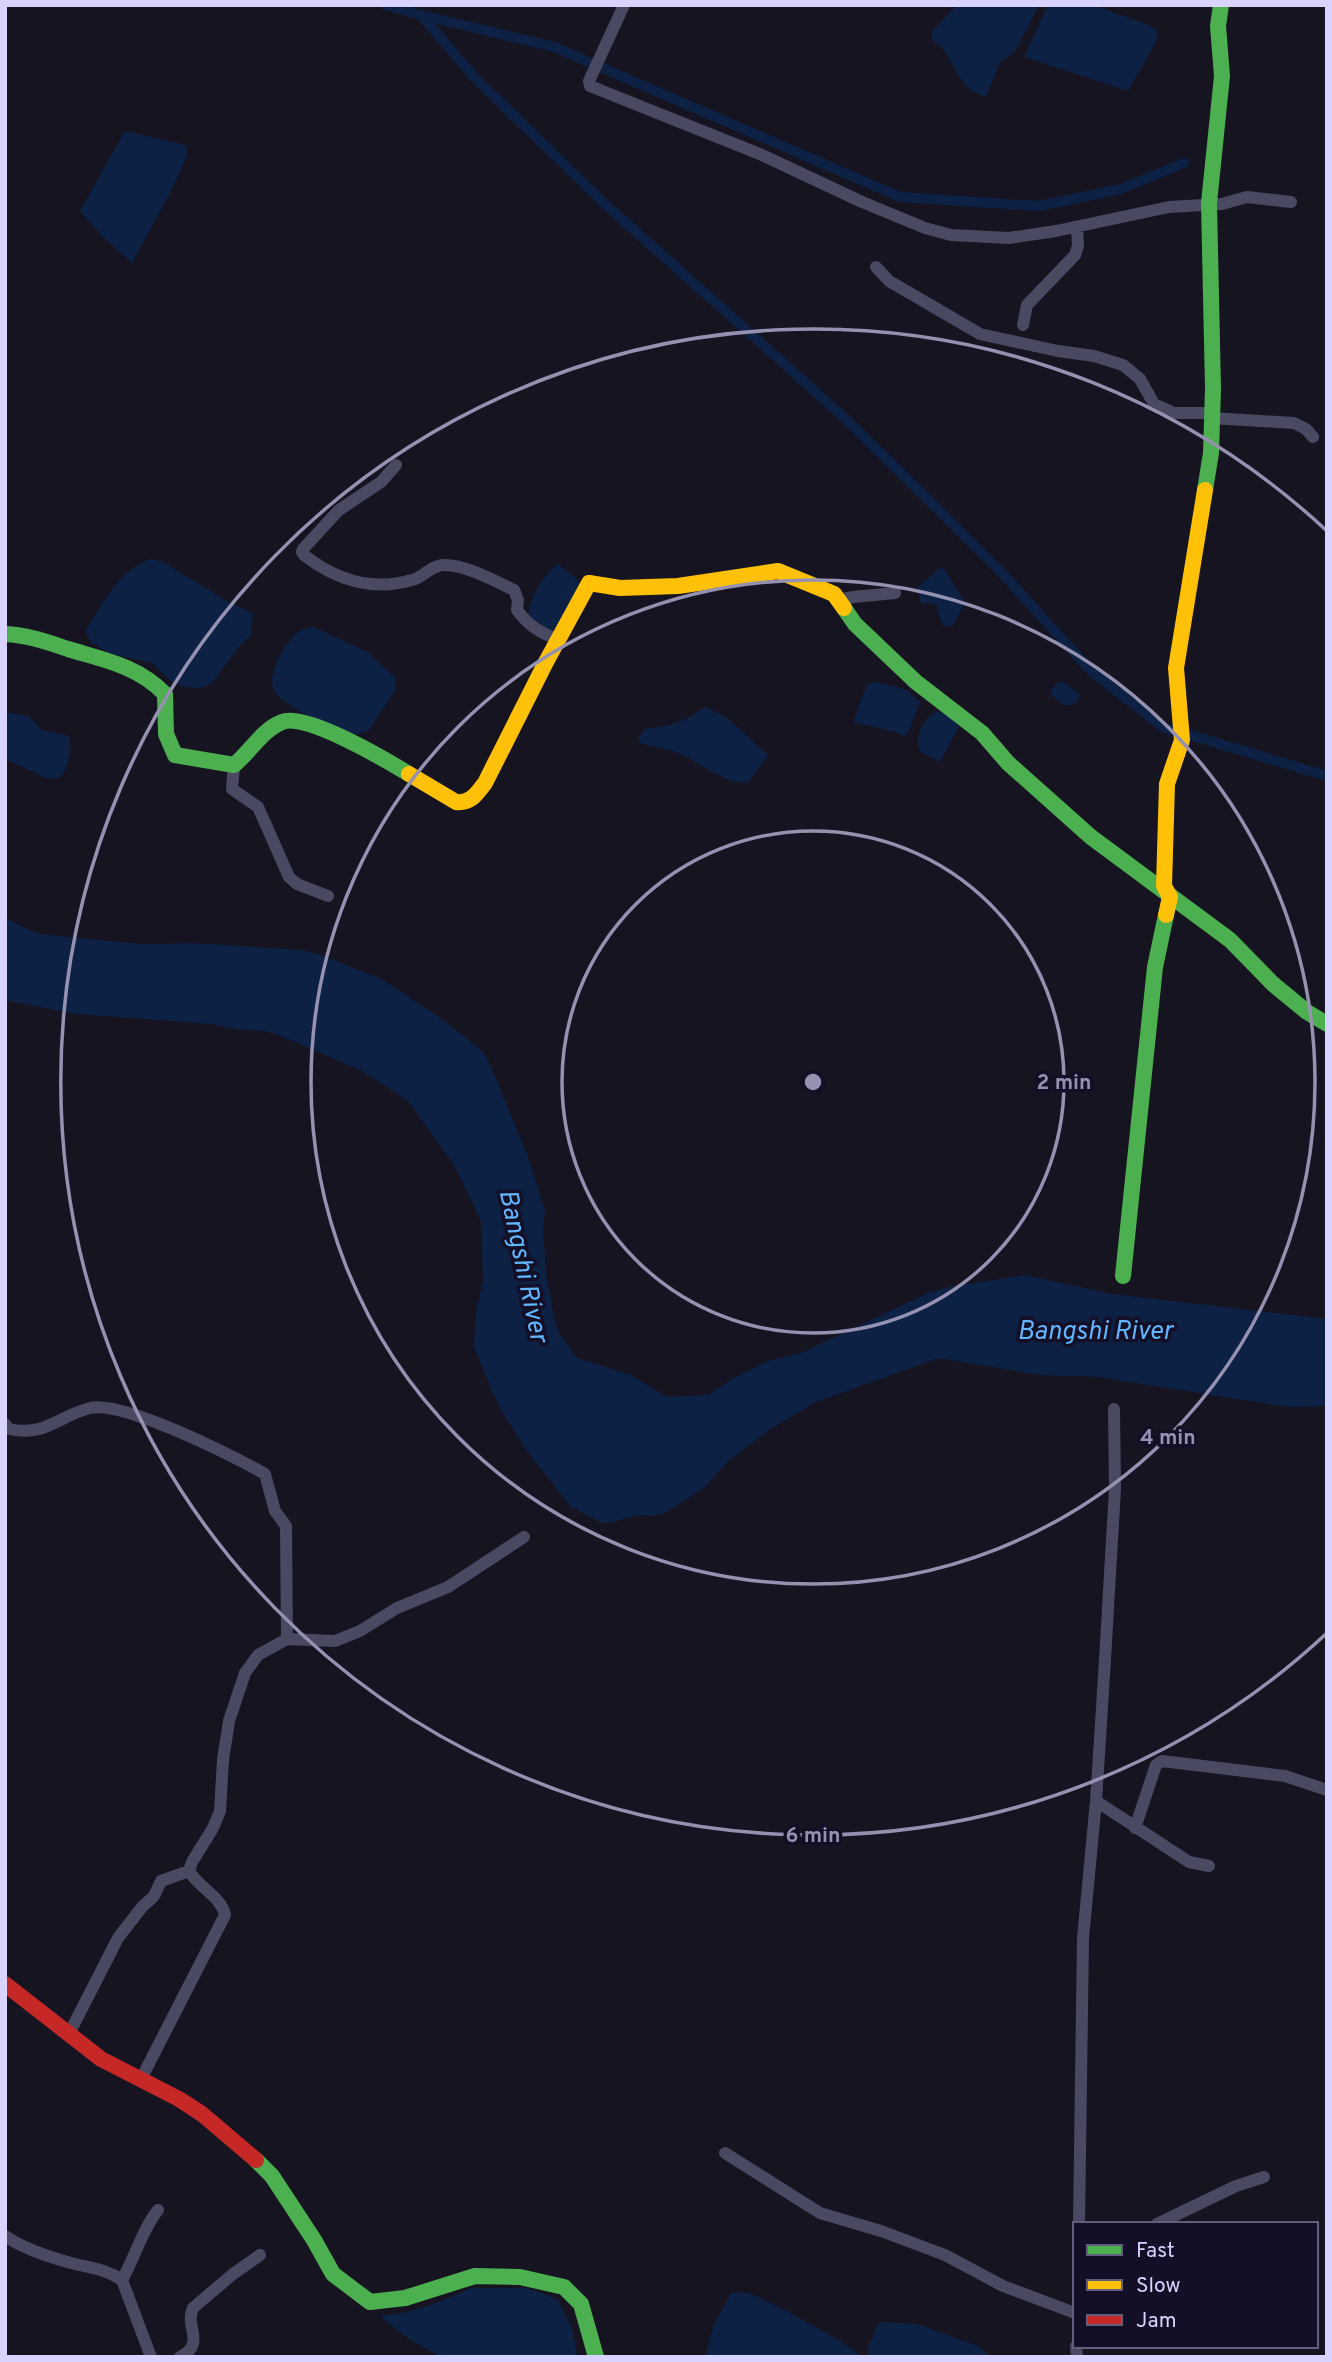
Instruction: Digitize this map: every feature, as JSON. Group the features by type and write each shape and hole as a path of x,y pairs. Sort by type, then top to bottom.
{"street":[{"path":"624,5 589,81 594,89 762,155 925,228 951,234 1009,238 1169,207 1222,204 1247,197 1291,202"},
{"path":"1123,1276 1156,967 1170,897 1164,886 1167,784 1169,773 1182,749 1176,668 1211,453 1209,203 1222,76 1219,26 1221,5"},
{"path":"1023,325 1027,305 1071,261 1078,250 1077,226"},
{"path":"876,267 889,281 980,334 1094,356 1123,365 1140,379 1154,404 1174,413 1294,423 1306,429 1313,438"},
{"path":"396,465 381,482 339,510 303,549 304,555 342,578 358,584 372,585 414,579 435,566 449,565 514,590 518,600 517,610 530,625 558,639"},
{"path":"328,896 297,884 289,877 258,807 233,789 234,765 278,722 296,718 417,778 456,803 464,803 473,798 485,783 589,583 620,588 678,586 778,571 834,594 855,624 916,682 982,733 1008,763 1091,837 1230,940 1273,984 1307,1012 1327,1024"},
{"path":"838,600 895,593"},
{"path":"5,634 26,635 112,660 142,675 165,694 164,730 168,747 175,755 234,765"},
{"path":"5,1424 9,1429 24,1433 39,1430 92,1408 117,1410 181,1433 265,1474 275,1511 286,1526 287,1639"},
{"path":"1079,2222 1083,1938 1096,1801 1115,1489 1114,1409"},
{"path":"69,2034 122,1931 154,1896 161,1881 189,1871 220,1811 229,1721 245,1673 258,1655 287,1639 335,1641 360,1630 397,1608 448,1587 524,1537"},
{"path":"1135,1828 1156,1765 1162,1761 1285,1776 1327,1790"},
{"path":"1096,1801 1188,1862 1209,1866"},
{"path":"140,2081 225,1916 219,1902 195,1882 189,1871"},
{"path":"5,1984 101,2059 179,2099 246,2150 272,2176 333,2274 367,2300 373,2303 405,2298 475,2276 520,2277 564,2287 580,2304 596,2357"},
{"path":"725,2153 820,2213 881,2231 945,2255 1003,2286 1073,2312"},
{"path":"1161,2222 1236,2186 1264,2177"},
{"path":"122,2280 132,2263 148,2222 158,2210"},
{"path":"5,2236 43,2254 103,2269 122,2280 151,2357"},
{"path":"180,2357 190,2352 194,2342 190,2314 193,2308 260,2255"}],"water":[{"path":"957,5 1039,5 1015,52 1000,62 986,97 968,88 947,54 932,40 932,31"},
{"path":"1048,5 1093,5 1156,29 1157,40 1128,91 1024,57"},
{"path":"125,131 185,145 188,154 132,263 104,238 80,211"},
{"path":"150,559 161,561 230,603 253,613 251,635 211,684 199,688 173,683 152,663 111,654 92,643 85,632 120,580"},
{"path":"558,564 581,585 558,630 548,630 528,616 538,587"},
{"path":"940,568 944,569 965,602 953,626 943,626 936,604 921,603 917,588"},
{"path":"313,627 368,652 396,679 395,691 368,731 349,735 340,733 299,711 276,694 272,679 282,652 298,632"},
{"path":"1063,681 1080,695 1075,704 1063,704 1051,694 1057,683"},
{"path":"877,682 906,690 920,702 908,733 904,736 853,722 867,684"},
{"path":"705,707 726,717 768,755 748,783 723,777 678,753 640,743 638,738 646,728 677,722"},
{"path":"938,711 956,719 959,727 940,762 919,751 918,744 919,732 924,722"},
{"path":"5,712 28,716 42,730 69,736 69,758 60,778 46,778 5,759"},
{"name":"Bangshi River","path":"5,916 38,934 141,944 192,943 302,950 381,979 443,1020 481,1050 488,1060 527,1154 545,1211 543,1231 547,1283 554,1320 560,1334 577,1358 631,1375 667,1397 708,1395 768,1361 801,1353 928,1293 948,1287 1025,1275 1112,1294 1327,1319 1327,1406 1288,1407 1098,1377 1040,1375 936,1359 816,1402 766,1432 729,1461 704,1488 667,1512 602,1523 571,1507 527,1451 492,1391 474,1347 476,1313 483,1281 481,1221 454,1165 408,1101 362,1071 264,1031 212,1024 76,1014 5,1000"},
{"path":"471,2288 527,2288 557,2299 573,2331 577,2357 441,2357 409,2339 380,2316 427,2306"},
{"path":"731,2293 748,2293 771,2303 826,2333 862,2357 705,2357 714,2325"},
{"path":"879,2322 917,2324 978,2346 992,2357 867,2357"}],"waterway":[{"path":"386,5 421,15 475,78 605,204 847,420 1001,572 1091,671 1163,727 1327,776"},
{"path":"421,15 554,47 900,197 1039,206 1121,189 1184,163"}],"traffic: fast":[{"path":"1205,490 1211,453 1213,389 1209,203 1222,76 1218,26 1221,5"},
{"path":"844,608 855,624 916,682 982,733 1008,763 1091,837 1230,940 1273,984 1307,1012 1327,1024"},
{"path":"5,634 37,639 107,661 132,670 155,684 165,694 166,734 175,755 234,765 268,730 282,722 293,721 346,739 409,774"},
{"path":"1123,1276 1155,967 1166,915"},
{"path":"256,2160 272,2176 333,2274 370,2302 405,2298 475,2276 520,2277 564,2287 581,2304 596,2357"}],"traffic: slow":[{"path":"1166,915 1170,897 1164,886 1167,784 1182,740 1176,668 1205,490"},
{"path":"409,774 456,802 470,800 476,794 485,783 589,583 620,588 678,586 778,571 834,594 844,608"}],"traffic: jam":[{"path":"5,1984 101,2059 179,2099 202,2114 256,2160"}]}
